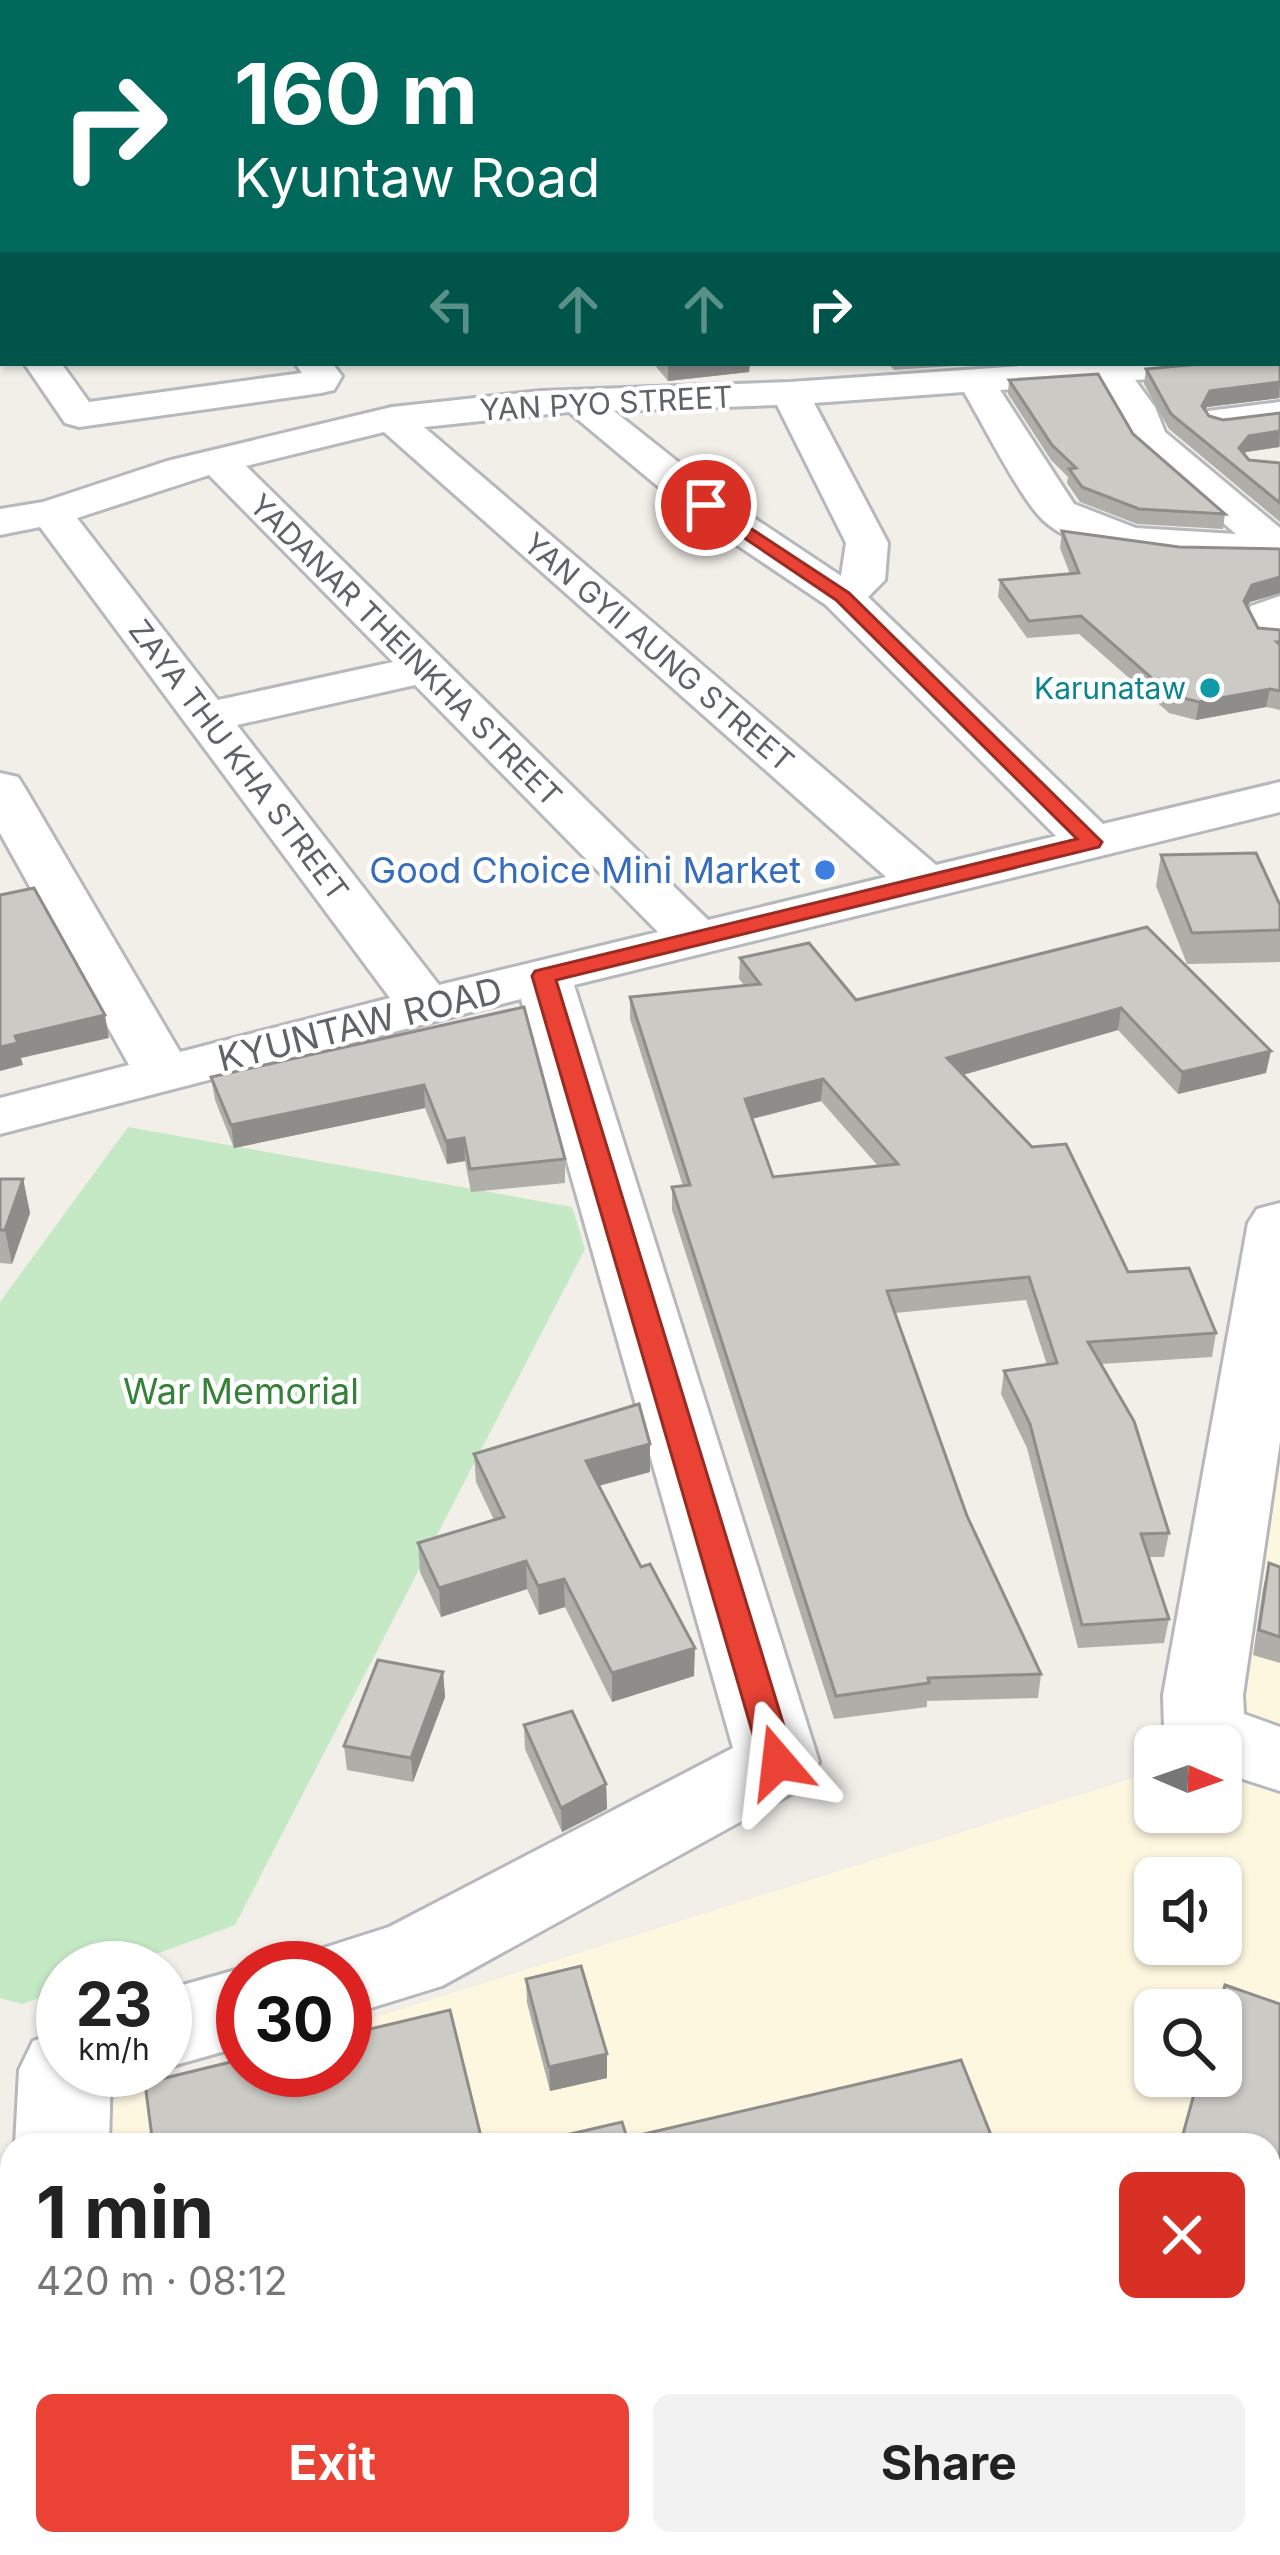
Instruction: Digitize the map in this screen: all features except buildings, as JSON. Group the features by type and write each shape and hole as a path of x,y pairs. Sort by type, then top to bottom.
{"street":[{"path":"44,366 79,415 321,382 323,376 315,366"},
{"path":"217,366 238,395"},
{"path":"516,366 706,505 842,596 1092,842"},
{"name":"YAN PYO STREET","path":"0,522 51,513 218,461 392,419 831,376 975,380 1036,369 1182,366"},
{"path":"1109,371 1136,407 1148,436 1277,547"},
{"path":"975,380 1059,513 1081,526 1133,540 1277,547"},
{"path":"776,383 867,543 863,580 842,596"},
{"path":"1222,419 1271,388"},
{"name":"YAN GYII AUNG STREET","path":"392,419 926,884"},
{"name":"YADANAR THEINKHA STREET","path":"218,461 696,939"},
{"name":"ZAYA THU KHA STREET","path":"51,513 428,1008"},
{"path":"207,717 424,669"},
{"path":"0,788 164,1074"},
{"name":"KYUNTAW ROAD","path":"0,1116 543,976 1280,797"},
{"path":"1226,810 1280,841"},
{"path":"372,1970 411,1959 778,1762 543,976"},
{"path":"1280,1223 1203,1695 1204,1728 1222,1741 1280,1759"},
{"path":"62,2133 64,2097"}],"shaded area":[{"path":"1280,1299 1280,2133 92,2133 91,2107 123,2097 192,2097 192,2075 216,2068 216,2097 372,2097 372,2018 1134,1778 1134,1833 1242,1833 1242,1725 1224,1725"}],"green space":[{"name":"War Memorial","path":"128,1127 572,1207 585,1249 235,1925 191,1941 36,1941 36,1999 22,2004 0,1998 0,1302"}],"place":[{"name":"Karunataw","path":"1210,688"},
{"name":"Good Choice Mini Market","path":"825,870"}],"route":[{"path":"706,505 842,596 1092,842 543,976 778,1762"}]}
